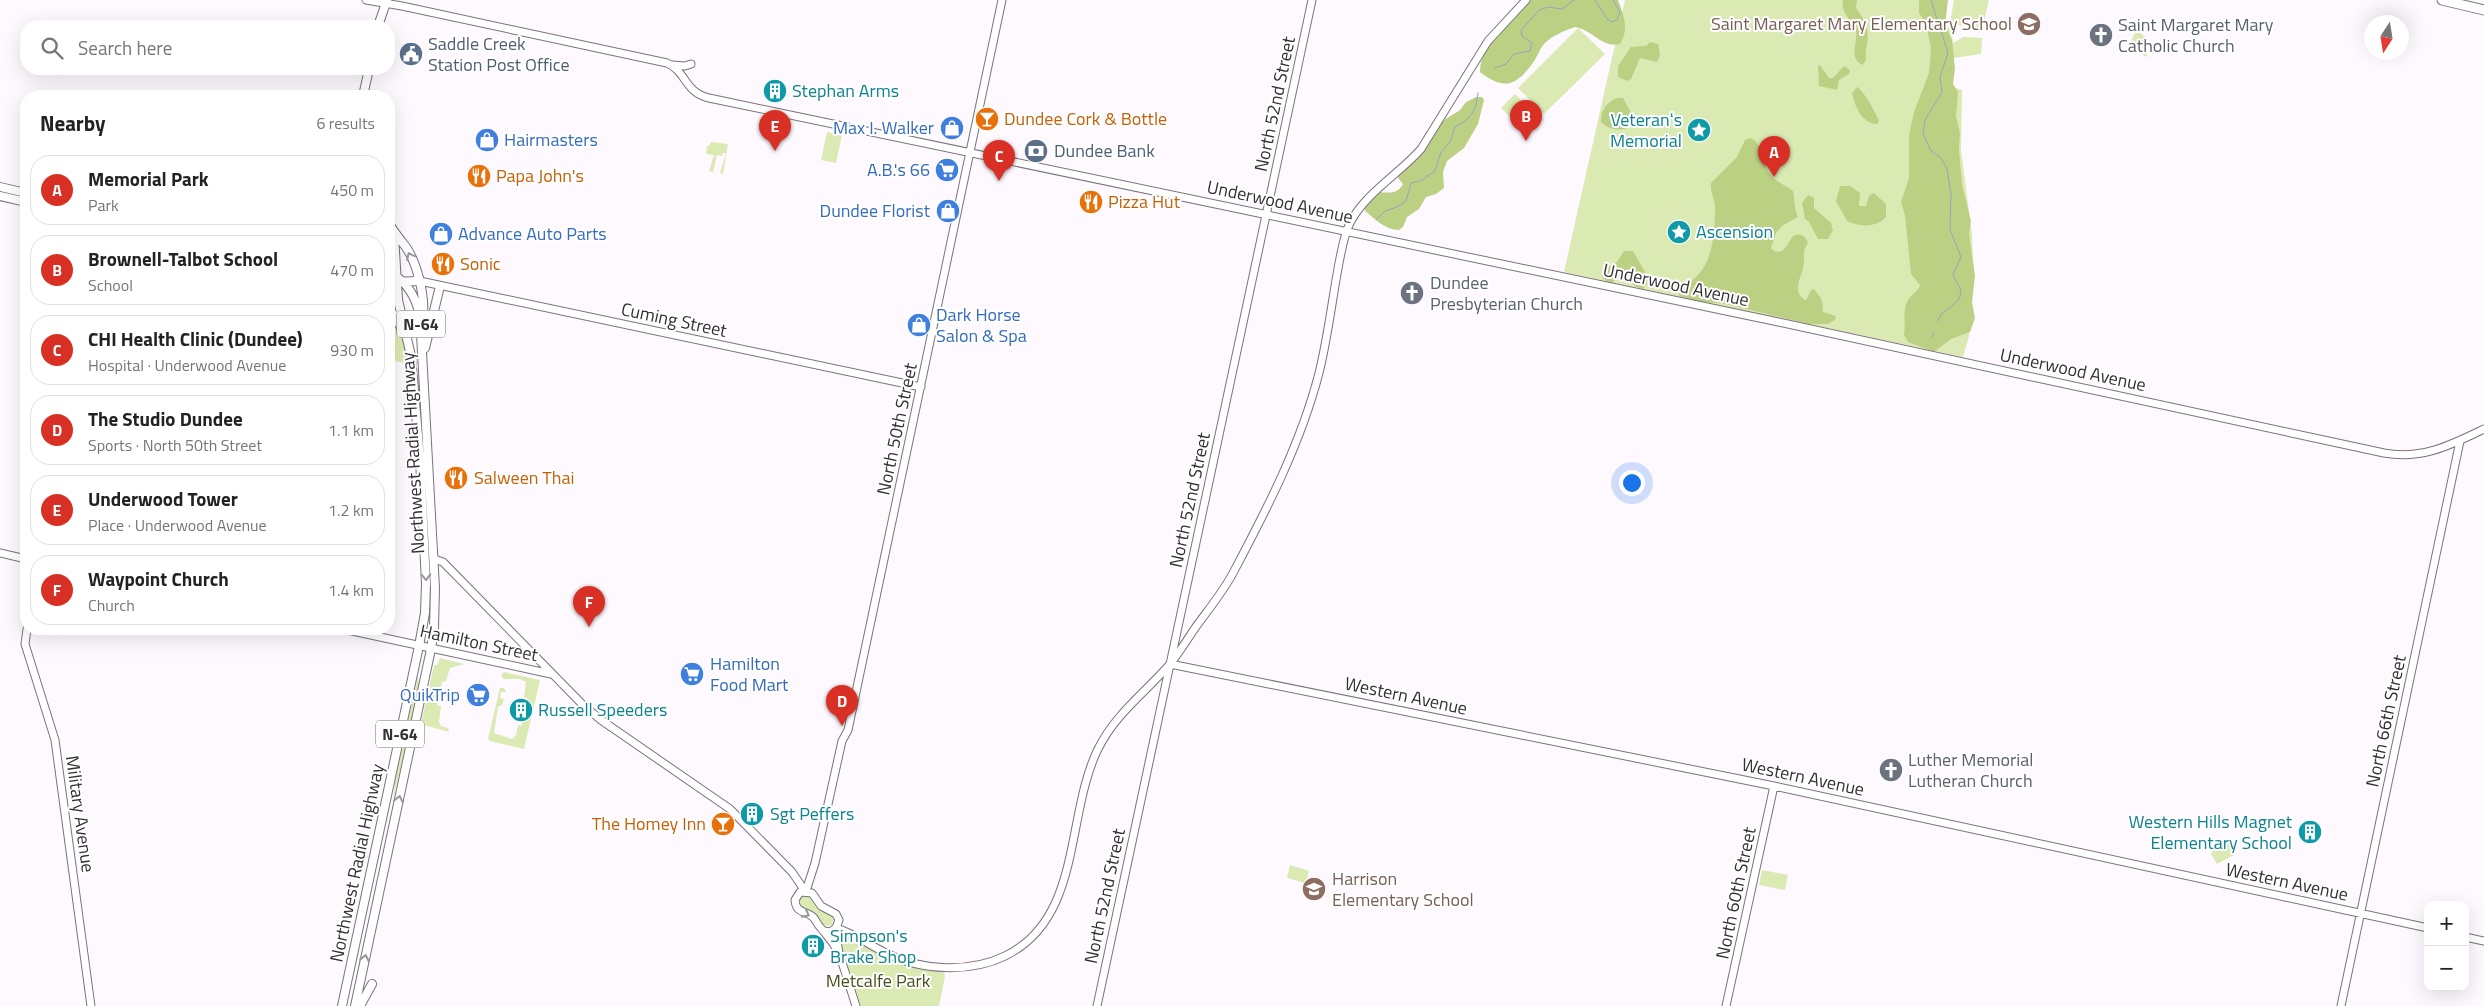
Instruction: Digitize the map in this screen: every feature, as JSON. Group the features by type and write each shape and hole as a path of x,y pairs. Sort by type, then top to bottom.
{"highway":[{"path":"2442,0 2484,10"}],"main road":[{"path":"380,20 386,1"},
{"path":"364,90 368,75"},
{"path":"0,187 20,192"},
{"path":"0,196 20,201"},
{"path":"395,239 403,242 420,282 424,303 422,326"},
{"path":"395,245 397,281"},
{"name":"Cuming Street","path":"397,281 420,282"},
{"name":"Northwest Radial Highway","path":"355,1006 431,648 435,608 422,326 417,303 397,281"},
{"name":"Northwest Radial Highway","path":"342,1006 420,646 426,606 426,571 414,384 407,335 399,308 397,281"},
{"path":"423,358 440,286"},
{"name":"N-64","path":"395,317 407,335"},
{"path":"360,1006 372,984"}],"street":[{"path":"366,0 386,1 672,65 684,66 691,64"},
{"name":"North 50th Street","path":"803,892 815,863 842,741 848,730 1002,0"},
{"name":"North 52nd Street","path":"1096,1006 1312,0"},
{"path":"824,931 837,926 900,960 942,968 971,966 990,962 1010,954 1024,944 1047,917 1062,886 1085,787 1100,746 1128,706 1170,664 1231,576 1294,447 1319,370 1346,231 1361,206 1421,149 1488,42 1526,0"},
{"name":"Underwood Avenue","path":"672,65 679,70 694,92 707,97 2393,454 2422,454 2460,441 2484,429"},
{"name":"Cuming Street","path":"420,282 921,386"},
{"name":"North 66th Street","path":"2341,1006 2460,441"},
{"path":"0,553 20,558"},
{"path":"434,559 443,562 551,674 601,720 730,809 785,865 803,892 815,895 819,904 834,911 839,952 856,1006"},
{"name":"Military Avenue","path":"26,635 25,644 55,740 90,1006"},
{"name":"Hamilton Street","path":"370,635 551,674"},
{"name":"Western Avenue","path":"1170,664 1774,786 2424,927"},
{"name":"North 60th Street","path":"1726,1006 1774,786"},
{"name":"North 50th Street","path":"815,863 815,895"},
{"path":"803,892 795,900 797,908 803,914 814,918 839,952"},
{"path":"2469,938 2484,941"}],"green space":[{"path":"1530,0 1618,0 1625,22 1625,33 1620,44 1613,45 1602,41 1587,31 1575,27 1547,41 1534,62 1513,82 1501,83 1488,78 1480,72 1481,61 1485,51 1498,33"},
{"path":"1625,0 1946,0 1945,25 1951,29 1953,43 1963,37 1982,38 1981,54 1954,58 1953,87 1962,90 1961,150 1972,235 1974,280 1969,336 1963,357 1564,272"},
{"path":"1843,0 1857,0 1856,8 1867,28 1866,58 1862,65 1855,58 1856,32 1843,9"},
{"path":"1919,0 1948,0 1945,25 1952,40 1955,69 1953,84 1958,92 1956,116 1960,133 1959,149 1962,184 1971,221 1969,234 1975,276 1972,302 1975,318 1970,332 1951,339 1934,352 1908,342 1904,335 1906,304 1920,285 1911,274 1905,215 1901,202 1909,178 1909,135 1914,112 1929,73 1931,49 1926,23 1919,13"},
{"path":"1954,0 1989,0 1982,30 1950,23"},
{"path":"1578,28 1605,54 1544,114 1518,88"},
{"path":"2137,29 2146,38 2147,57 2133,50 2132,39"},
{"path":"1650,42 1658,44 1660,54 1657,62 1640,58 1631,79 1627,81 1618,77 1618,66 1631,47 1646,46"},
{"path":"1820,65 1829,78 1833,78 1844,66 1850,70 1849,74 1839,80 1837,90 1819,86 1818,66"},
{"path":"1857,87 1873,108 1879,121 1877,124 1867,121 1857,108 1852,93"},
{"path":"1515,94 1542,120 1528,134 1501,108"},
{"path":"1476,97 1482,97 1484,100 1478,124 1464,148 1447,161 1443,172 1444,188 1436,194 1426,197 1419,209 1407,217 1403,227 1399,230 1394,230 1376,221 1365,211 1365,207 1379,192 1386,193 1399,190 1403,184 1398,178 1399,174 1428,145 1441,122 1460,110 1466,102"},
{"path":"1617,98 1623,98 1633,116 1633,125 1620,130 1612,129 1601,122 1605,107"},
{"path":"827,132 842,135 836,163 821,160"},
{"path":"1750,138 1760,148 1768,172 1777,181 1793,191 1798,217 1782,226 1776,233 1771,248 1778,252 1783,250 1794,235 1797,234 1806,239 1808,243 1804,252 1799,292 1801,297 1806,300 1811,290 1814,289 1822,299 1823,312 1836,316 1835,320 1828,324 1809,324 1721,303 1697,302 1679,296 1679,290 1695,278 1703,269 1710,252 1715,215 1711,183 1737,157 1745,140"},
{"path":"711,142 728,144 723,174 720,173 726,153 723,153 722,156 717,155 713,172 709,171 714,155 706,154 707,146"},
{"path":"1840,186 1850,186 1860,193 1859,206 1866,206 1869,196 1874,193 1886,204 1886,217 1872,225 1847,221 1836,201"},
{"path":"1808,195 1814,198 1814,208 1831,223 1833,230 1828,239 1818,239 1809,222 1805,219 1802,203"},
{"path":"1624,251 1633,251 1645,272 1647,284 1643,289 1634,286 1629,273 1622,274 1611,284 1608,284 1602,276 1605,269 1617,262"},
{"path":"395,325 406,352 405,363 395,361"},
{"path":"440,658 464,664 450,668 446,681 442,682 437,705 441,706 439,722 441,726 448,728 449,732 421,724 434,665 437,665"},
{"path":"504,672 540,680 524,749 488,739 500,688 504,688 506,692 501,692 500,698 504,699 502,705 498,707 494,733 512,739 516,735 518,725 521,726 527,698 524,697 526,682 520,679 504,679 501,676"},
{"path":"418,676 419,688 393,800 396,775"},
{"path":"2230,841 2234,855 2217,864 2211,854 2212,851"},
{"path":"1290,865 1309,871 1306,883 1287,878"},
{"path":"1762,870 1788,875 1785,890 1759,885"},
{"path":"802,896 809,896 817,909 832,914 834,918 832,925 824,926 816,914 801,908 798,902"},
{"name":"Metcalfe Park","path":"838,930 896,961 944,972 945,976 939,1006 860,1006 837,939"}],"waterway":[{"path":"1495,68 1506,64 1514,54 1530,51 1532,43 1522,36 1521,30 1539,10 1548,7 1562,9 1574,0"},
{"path":"1595,0 1607,19 1612,22 1617,20 1620,12 1613,0"},
{"path":"1931,0 1948,53 1940,77 1942,92 1925,120 1923,134 1931,151 1941,158 1947,169 1951,194 1950,230 1961,257 1953,274 1961,291 1960,296 1953,305 1941,314 1938,321"},
{"path":"1376,220 1385,211 1397,207 1406,201 1411,183 1422,180 1435,171 1441,152 1450,142 1455,127 1472,114 1478,93"},
{"path":"1932,337 1934,332"}],"place":[{"name":"Saint Margaret Mary Elementary School","path":"2029,24"},
{"name":"Saint Margaret Mary Catholic Church","path":"2101,35"},
{"name":"Saddle Creek Station Post Office","path":"411,54"},
{"name":"Stephan Arms","path":"775,91"},
{"name":"Dundee Cork & Bottle","path":"987,119"},
{"name":"Max I. Walker","path":"952,128"},
{"name":"Veteranʻs Memorial","path":"1699,130"},
{"name":"Hairmasters","path":"487,140"},
{"name":"Brownell-Talbot School","path":"1526,141"},
{"name":"Underwood Tower","path":"775,151"},
{"name":"Dundee Bank","path":"1036,151"},
{"name":"A.B.'s 66","path":"947,170"},
{"name":"Papa John's","path":"479,176"},
{"name":"Memorial Park","path":"1774,177"},
{"name":"CHI Health Clinic (Dundee)","path":"999,181"},
{"name":"Pizza Hut","path":"1091,202"},
{"name":"Dundee Florist","path":"948,211"},
{"name":"Ascension","path":"1679,232"},
{"name":"Advance Auto Parts","path":"441,234"},
{"name":"Sonic","path":"443,264"},
{"name":"Dundee Presbyterian Church","path":"1412,293"},
{"name":"Dark Horse Salon & Spa","path":"919,325"},
{"name":"Salween Thai","path":"456,478"},
{"name":"Waypoint Church","path":"589,627"},
{"name":"Hamilton Food Mart","path":"692,674"},
{"name":"QuikTrip","path":"478,695"},
{"name":"Russell Speeders","path":"521,710"},
{"name":"The Studio Dundee","path":"842,726"},
{"name":"Luther Memorial Lutheran Church","path":"1891,770"},
{"name":"Sgt Peffers","path":"752,814"},
{"name":"The Homey Inn","path":"723,824"},
{"name":"Western Hills Magnet Elementary School","path":"2310,832"},
{"name":"Harrison Elementary School","path":"1314,889"},
{"name":"Simpson's Brake Shop","path":"813,946"}]}
